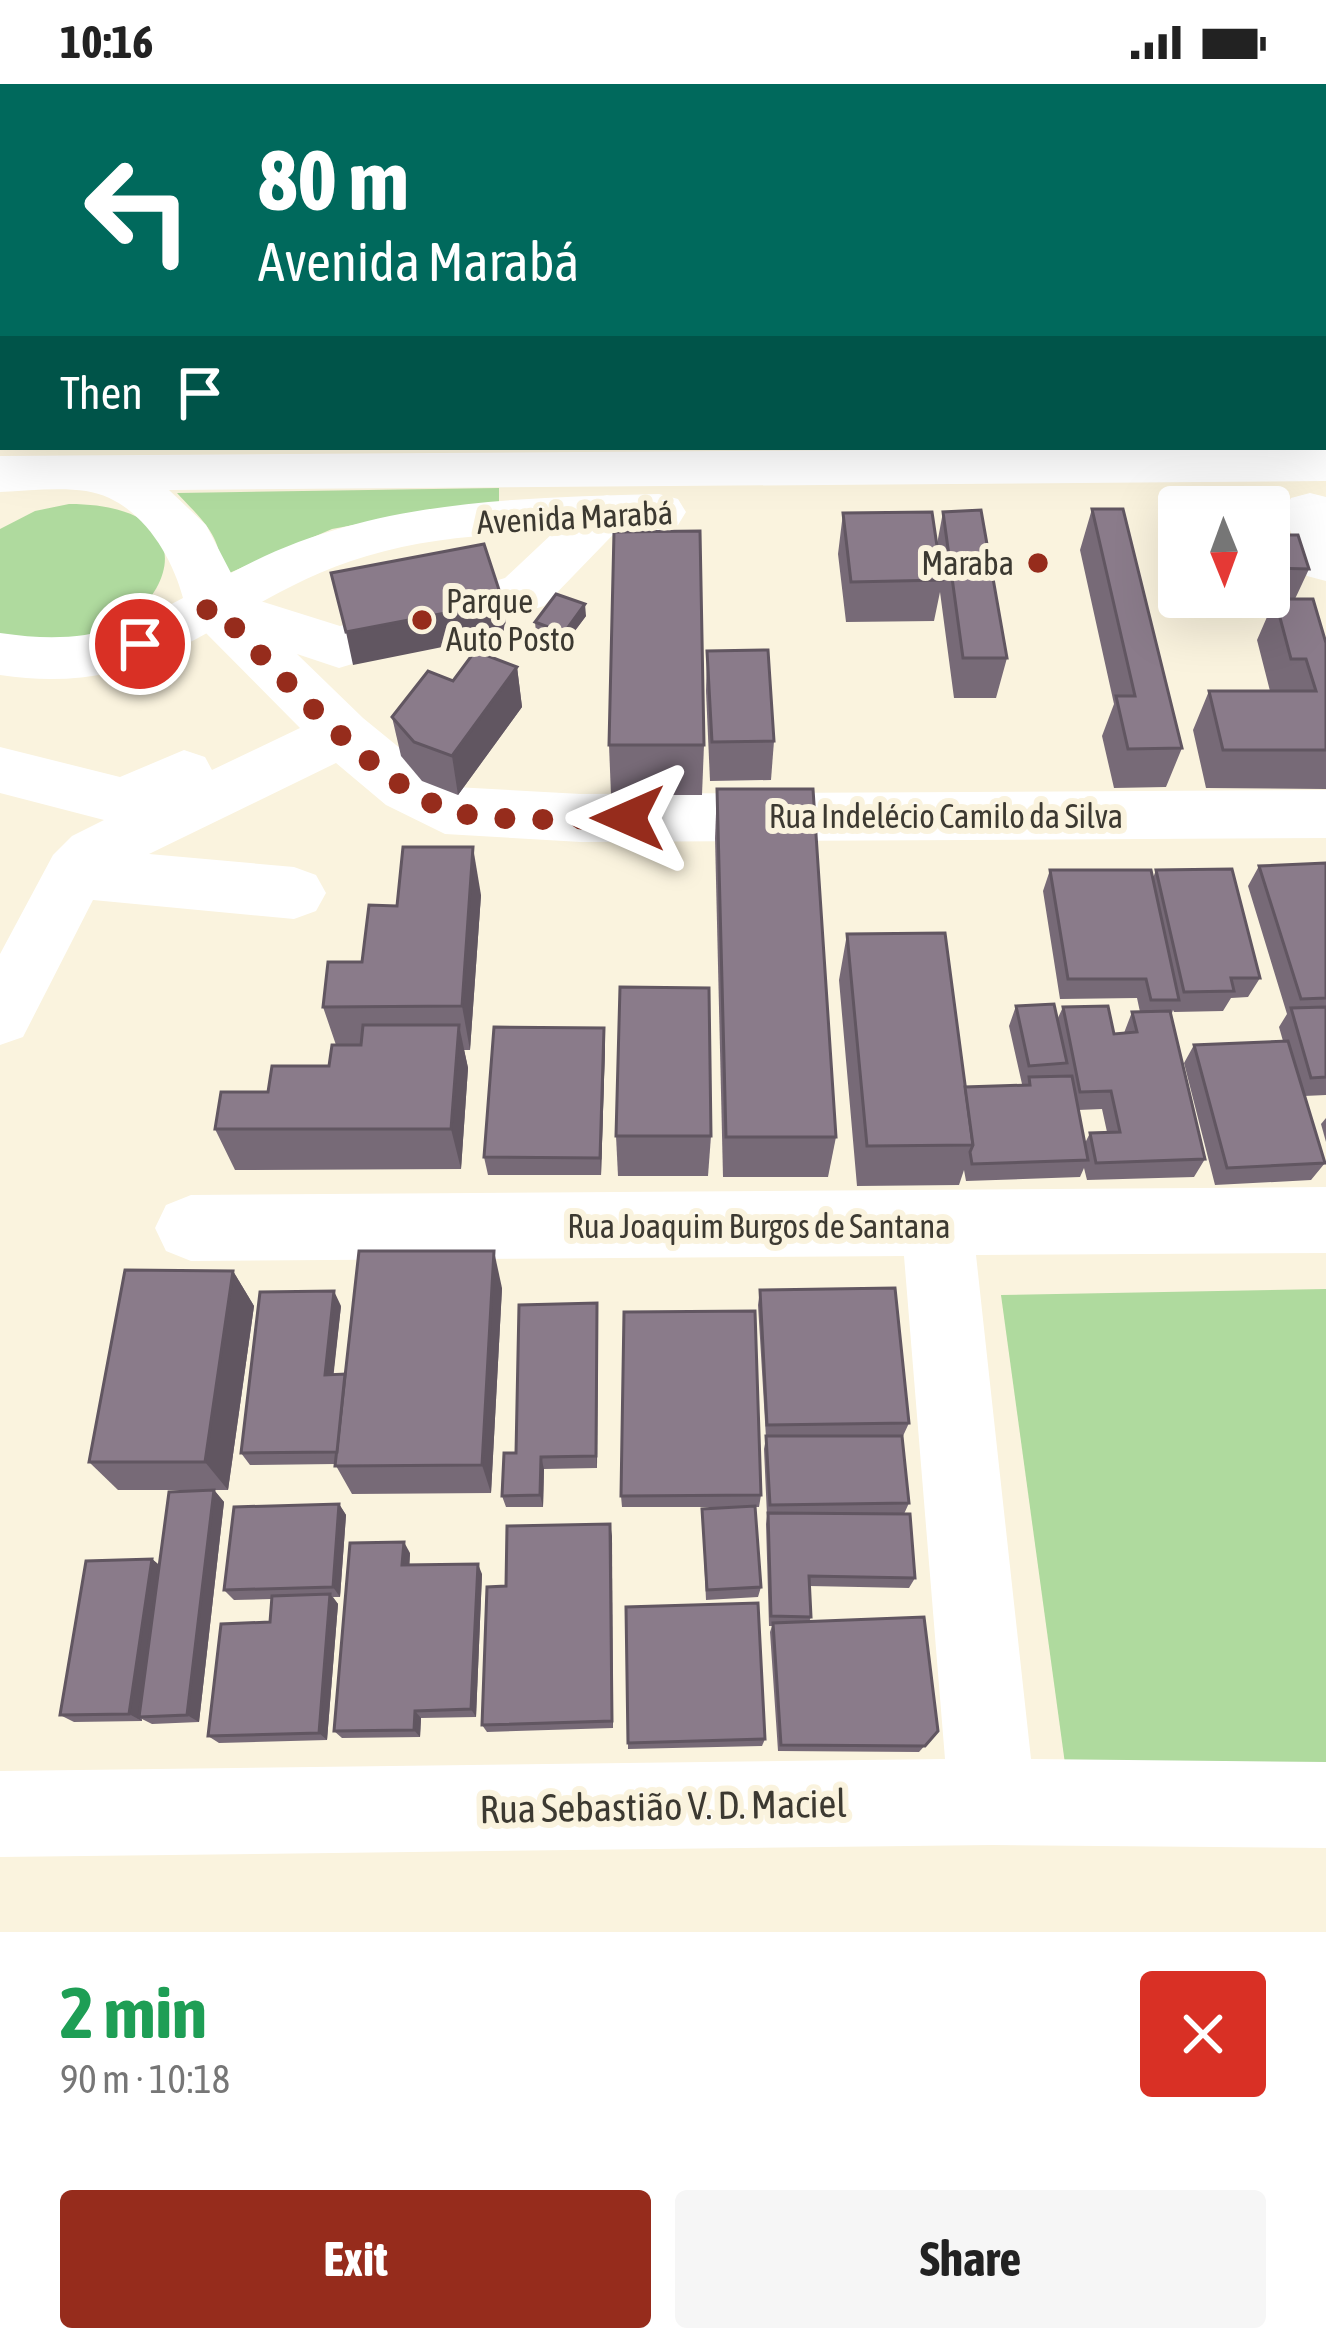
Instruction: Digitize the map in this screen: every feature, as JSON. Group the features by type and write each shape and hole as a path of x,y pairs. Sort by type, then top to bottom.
{"street":[{"name":"Avenida Marabá","path":"0,474 1298,485"},
{"path":"0,501 76,474 153,501 174,517 199,556 213,606 339,647 524,592 607,513"},
{"path":"1298,485 1326,562"},
{"name":"Avenida Marabá","path":"0,654 56,662 112,654 169,633 282,567 357,539 453,523 758,509 1158,510"},
{"name":"Rua Indelécio Camilo da Silva","path":"213,606 329,721 407,788 445,810 507,816 1326,814"},
{"path":"0,1017 75,873 131,816 329,721"},
{"path":"0,770 131,816"},
{"path":"75,873 294,893"},
{"name":"Rua Joaquim Burgos de Santana","path":"191,1228 1326,1220"},
{"path":"937,1225 992,1802"},
{"name":"Rua Sebastião V. D. Maciel","path":"0,1814 992,1802 1326,1805"}],"green space":[{"path":"499,488 499,505 440,509 332,529 220,577 215,540 177,493"},
{"path":"69,504 120,510 151,527 164,550 162,576 147,602 121,624 87,639 47,643 0,634 0,529 35,511"},
{"path":"1326,1289 1326,1788 1069,1793 1001,1295"}],"building":[{"path":"1092,509 1123,509 1182,748 1128,749 1116,696 1135,696"},
{"path":"981,510 1007,658 963,658 943,512"},
{"path":"932,512 942,580 851,582 843,513"},
{"path":"700,531 704,745 609,745 614,532"},
{"path":"1290,535 1298,535 1309,569 1290,569"},
{"path":"484,544 503,602 346,632 331,573"},
{"path":"556,594 585,604 564,633 535,622"},
{"path":"1290,599 1313,599 1326,643 1326,750 1223,750 1209,691 1316,691 1306,659 1291,659 1280,618 1290,618"},
{"path":"768,650 774,741 712,742 707,651"},
{"path":"475,651 517,667 452,756 414,742 392,717 428,671 453,681"},
{"path":"717,789 813,789 836,1137 726,1137"},
{"path":"403,847 473,847 462,1006 323,1007 328,962 362,962 369,905 397,906"},
{"path":"1326,863 1326,998 1301,999 1259,866"},
{"path":"1232,869 1260,978 1231,978 1234,991 1184,992 1156,870"},
{"path":"1050,870 1151,870 1179,1000 1151,1000 1146,979 1068,979"},
{"path":"945,933 973,1145 867,1146 847,934"},
{"path":"620,987 709,988 711,1136 616,1136"},
{"path":"1054,1004 1067,1063 1029,1066 1016,1006"},
{"path":"1108,1006 1114,1034 1137,1032 1132,1012 1170,1011 1205,1159 1096,1163 1090,1133 1120,1132 1111,1091 1080,1092 1063,1007"},
{"path":"1326,1007 1326,1077 1311,1078 1291,1008"},
{"path":"363,1025 459,1025 451,1129 215,1129 221,1092 268,1092 272,1066 329,1066 332,1045 361,1045"},
{"path":"494,1027 604,1028 600,1158 484,1157"},
{"path":"1288,1041 1325,1163 1227,1168 1194,1045"},
{"path":"1072,1076 1088,1160 972,1164 965,1087 1030,1085 1029,1077"},
{"path":"359,1251 494,1251 482,1465 335,1466"},
{"path":"125,1270 233,1271 205,1462 89,1462"},
{"path":"895,1288 909,1423 767,1425 760,1290"},
{"path":"334,1291 325,1375 345,1374 337,1452 241,1453 260,1292"},
{"path":"597,1303 596,1456 541,1457 540,1495 502,1496 504,1453 516,1453 519,1305"},
{"path":"755,1311 761,1495 621,1496 624,1312"},
{"path":"766,1436 902,1436 909,1503 770,1505"},
{"path":"214,1490 187,1715 139,1717 169,1492"},
{"path":"339,1504 333,1587 224,1590 234,1507"},
{"path":"755,1506 761,1587 707,1590 702,1509"},
{"path":"768,1513 910,1514 915,1578 809,1576 811,1617 771,1616"},
{"path":"610,1524 612,1721 482,1725 487,1587 506,1586 507,1526"},
{"path":"404,1542 402,1565 478,1564 471,1709 415,1711 414,1730 334,1731 350,1543"},
{"path":"152,1559 129,1714 60,1715 86,1561"},
{"path":"330,1594 319,1733 208,1736 221,1624 270,1622 272,1596"},
{"path":"758,1603 765,1739 628,1743 626,1607"},
{"path":"924,1617 938,1731 925,1746 781,1745 773,1623"}],"place":[{"name":"Maraba","path":"1038,563"},
{"name":"Parque Auto Posto","path":"422,620"}],"route":[{"path":"140,644 169,633 213,606 342,734 407,788 445,810 628,818"}]}
